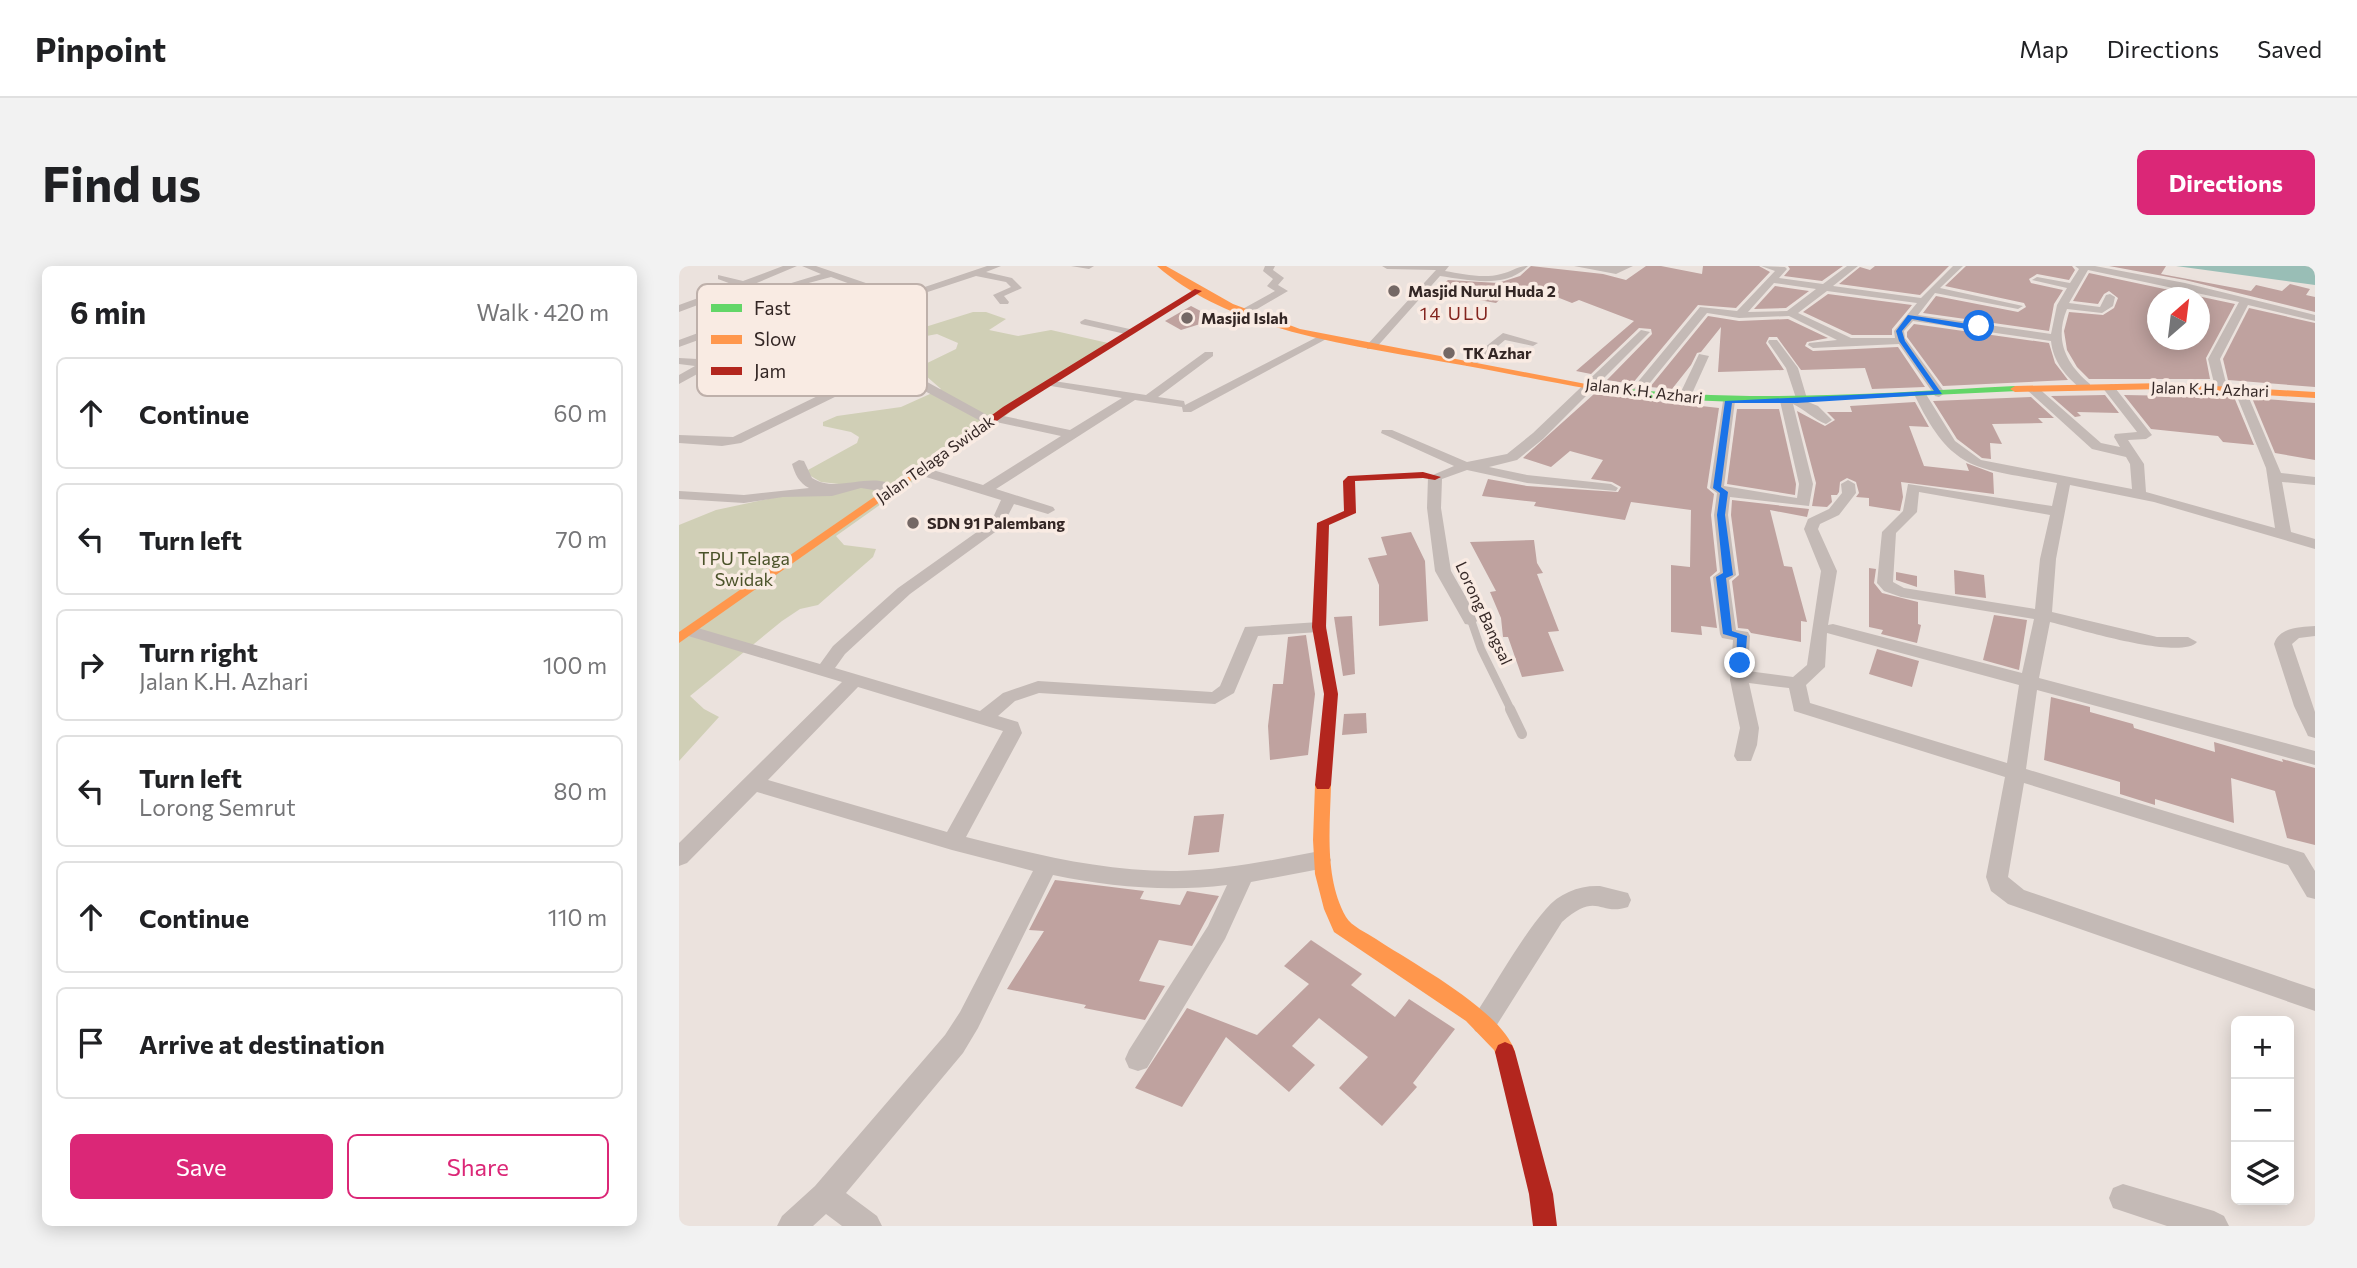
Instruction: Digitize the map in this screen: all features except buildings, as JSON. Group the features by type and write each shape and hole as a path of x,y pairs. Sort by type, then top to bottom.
{"street":[{"path":"721,277 743,283 792,266"},
{"path":"927,289 996,266"},
{"path":"1076,266 1089,266"},
{"name":"Jalan K.H. Azhari","path":"1162,266 1198,291 1263,322 1371,347 1590,385 1684,398 1795,401 2086,387 2239,387 2315,395"},
{"path":"1243,313 1283,291 1272,286 1279,278 1268,271 1270,266"},
{"path":"1387,266 1442,268 1503,277 1514,275 1523,267"},
{"path":"1579,266 1616,271 1629,266"},
{"path":"1766,266 1785,268"},
{"path":"1853,266 1791,313 1853,341"},
{"path":"1939,393 1902,341 1899,331 1933,290 1958,266"},
{"path":"2080,266 2185,286 2315,318"},
{"path":"2085,267 2062,304 2054,338 2061,362 2072,377 2086,387"},
{"path":"1371,347 1442,268"},
{"path":"1739,315 1785,268"},
{"path":"791,284 821,270 859,284"},
{"path":"974,272 986,277 1009,280 1015,284 1017,288 998,295 1004,302"},
{"path":"1772,280 1923,302"},
{"path":"2037,280 2071,286"},
{"path":"1933,290 2018,306"},
{"name":"Jalan Telaga Swidak","path":"685,635 992,420 1198,291"},
{"path":"2062,304 2102,310 2107,309 2110,297"},
{"path":"2221,387 2214,359 2245,300"},
{"path":"679,309 697,302"},
{"path":"1636,392 1704,309 1739,315 1786,314"},
{"path":"1910,317 2054,338"},
{"path":"1085,322 1130,332"},
{"path":"1545,1226 1541,1195 1503,1045 1484,1023 1357,939 1341,926 1332,909 1320,860 1326,729 1331,694 1319,627 1322,527 1325,520 1350,513 1350,479 1417,475 1436,477 1466,466 1496,463 1512,457 1538,436 1645,332"},
{"path":"1470,364 1503,336 1533,343"},
{"path":"1051,382 1150,397 1184,406 1325,337"},
{"path":"679,344 697,338"},
{"path":"1813,345 1853,341 1902,341"},
{"path":"1729,401 1717,488 1724,492 1804,503 1806,484 1792,368 1773,342"},
{"path":"1150,397 1209,354"},
{"path":"1684,398 1703,356"},
{"path":"679,361 697,362"},
{"path":"679,380 697,369"},
{"path":"927,387 992,420 1074,435"},
{"path":"2108,387 2146,433 2143,437 2120,437 2132,454 2139,471 2139,495"},
{"path":"2239,387 2275,477 2284,535"},
{"path":"2032,389 2097,446 2132,454"},
{"path":"1920,394 1935,424 1968,460 1987,467 2139,495 2315,544"},
{"path":"985,490 1134,395"},
{"path":"679,439 722,442 736,440 827,396"},
{"path":"1795,401 1814,409 1826,420"},
{"path":"1387,433 1466,466 1527,479 1611,488"},
{"path":"799,464 807,482 834,490"},
{"path":"918,470 1048,510"},
{"name":"Lorong Bangsal","path":"1436,477 1434,508 1443,572 1471,620"},
{"path":"2275,477 2315,481"},
{"path":"2064,481 2048,559 2043,615 2029,681 1997,877 2006,892 2016,897 2315,1000"},
{"path":"679,495 744,499 834,490 861,484 892,489"},
{"path":"1740,676 1797,683 1816,667 1819,629 1829,571 1811,529 1813,522 1838,508 1849,493 1848,484"},
{"path":"2059,512 1913,487 1910,512 1889,532 1885,583 1889,588 2043,615 2157,642 2188,642"},
{"path":"1724,492 1721,515 1728,575 1721,577 1728,634 1742,636 1742,700 1751,727 1751,739 1744,756"},
{"path":"825,670 839,650 904,592 997,524 1010,497"},
{"path":"984,718 1009,697 1038,687 1215,698 1228,689 1251,631 1319,627"},
{"path":"1833,629 2315,758"},
{"path":"2315,631 2288,635 2283,644 2302,706 2315,731"},
{"path":"685,635 825,670 1007,724 1013,733 952,842"},
{"path":"679,857 855,680"},
{"path":"1797,683 1801,707 2306,861 2315,890"},
{"path":"754,783 842,806 952,842 1109,876 1175,880 1243,874 1320,860"},
{"path":"792,1226 825,1196 954,1044 969,1020 1047,864"},
{"path":"1138,1059 1217,932 1243,874"},
{"path":"1484,1023 1554,915 1582,896 1594,893 1620,900"},
{"path":"825,1196 867,1226"},
{"path":"2123,1198 2214,1226"}],"lane":[{"name":"Lorong Bangsal","path":"1471,620 1481,649 1522,734"}],"green space":[{"name":"TPU Telaga Swidak","path":"973,312 986,312 1006,319 989,330 1018,336 1051,330 1108,343 836,536 844,545 876,549 873,557 818,605 800,609 782,621 690,696 704,709 719,717 679,761 679,525 716,510 839,484 821,482 809,475 808,470 857,443 859,437 851,432 823,426 823,422 837,416 901,407 941,389 927,377 927,363 956,349 958,343 937,334 927,336 927,326"}],"water":[{"path":"2176,266 2315,266 2315,285"}],"traffic: fast":[{"path":"1612,390 1713,400 1813,400 2015,389"}],"traffic: slow":[{"path":"1161,266 1230,306 1297,330 1367,346 1612,390"},
{"path":"2015,389 2165,386 2315,395"},
{"path":"679,639 939,457"},
{"path":"1323,785 1321,840 1324,874 1327,891 1341,926 1473,1014 1503,1045 1505,1052"}],"traffic: jam":[{"path":"939,457 1007,409 1198,291"},
{"path":"1323,785 1331,694 1319,627 1323,523 1350,513 1349,481 1352,478 1423,475 1435,477"},
{"path":"1505,1052 1541,1194 1545,1226"}],"place":[{"name":"Masjid Nurul Huda 2","path":"1394,291"},
{"name":"Masjid Islah","path":"1187,318"},
{"name":"TK Azhar","path":"1449,353"},
{"name":"SDN 91 Palembang","path":"913,523"}],"district":[{"name":"14 ULU","path":"1455,314"}],"route":[{"path":"1740,663 1742,636 1728,634 1721,577 1728,575 1721,515 1724,492 1717,488 1729,401 1797,401 1939,393 1900,338 1899,331 1910,317 1972,328 1979,326"}]}
